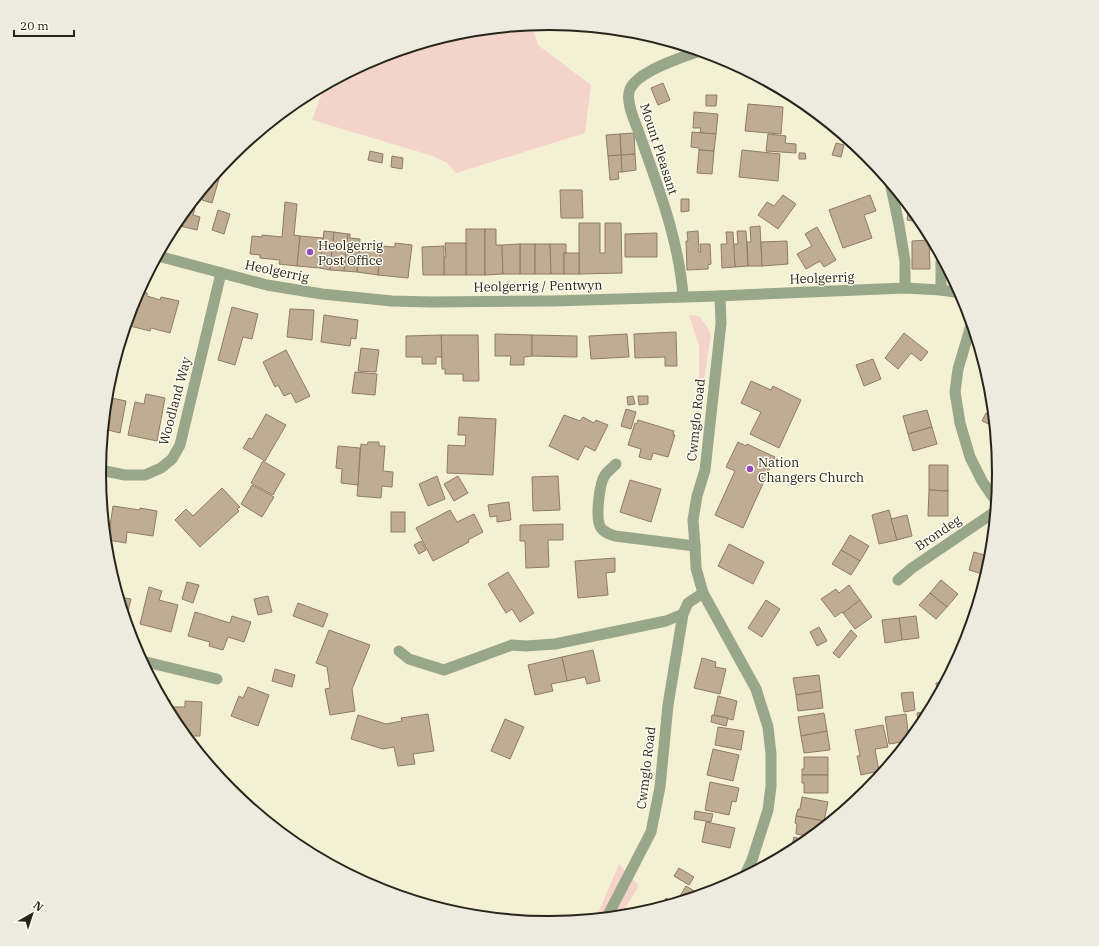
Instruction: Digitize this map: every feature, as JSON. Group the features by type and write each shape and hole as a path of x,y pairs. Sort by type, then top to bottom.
{"street":[{"name":"Mount Pleasant","path":"683,296 674,238 656,180 632,113 629,100 629,90 636,80 654,69 676,58 691,54"},
{"path":"892,192 905,261 905,288"},
{"name":"Heolgerrig","path":"163,257 267,285 322,294 392,301"},
{"path":"941,266 941,290"},
{"name":"Woodland Way","path":"106,471 125,475 145,475 161,468 172,459 180,445 221,273"},
{"name":"Heolgerrig","path":"683,296 720,296 905,288 954,291"},
{"name":"Heolgerrig / Pentwyn","path":"392,301 553,301 683,296"},
{"name":"Cwmglo Road","path":"610,912 651,832 660,787 668,705 683,614 688,603 703,593 696,568 693,520 697,496 706,462 721,323 720,296"},
{"path":"969,332 958,369 955,392 960,423 970,457 982,481 992,496"},
{"path":"616,464 605,475 600,488 598,521 600,527 606,533 615,536 695,546"},
{"name":"Brondeg","path":"898,580 912,568 991,515"},
{"path":"703,593 756,689 768,727 771,754 771,786 768,810 748,868"},
{"path":"399,651 409,659 444,670 512,645 526,646 555,644 666,621 683,614"},
{"path":"149,663 217,679"}],"shaded area":[{"path":"534,31 538,45 591,85 585,133 456,173 447,163 433,156 312,120 322,93 354,76 380,64 435,45 492,34"},
{"path":"689,315 699,316 708,328 711,336 699,409 699,346"},
{"path":"619,864 639,886 624,909 598,913"}],"building":[{"path":"663,83 670,100 658,105 651,88"},
{"path":"706,95 717,95 716,106 706,106"},
{"path":"748,104 783,107 781,134 745,131"},
{"path":"694,112 718,114 716,134 700,133 701,128 693,128"},
{"path":"692,132 716,134 714,151 699,150 699,148 691,147"},
{"path":"634,133 635,154 621,155 620,134"},
{"path":"620,134 621,155 608,156 606,135"},
{"path":"768,134 786,136 785,143 796,144 796,153 766,151"},
{"path":"836,143 844,145 841,157 832,155"},
{"path":"699,150 714,151 712,174 697,173"},
{"path":"742,150 780,154 778,181 739,177"},
{"path":"370,151 383,154 382,163 368,160"},
{"path":"799,153 805,153 806,159 799,159"},
{"path":"635,154 636,170 622,172 621,155"},
{"path":"621,155 622,172 618,172 619,179 610,180 608,156"},
{"path":"392,156 403,158 402,169 391,167"},
{"path":"219,179 212,203 202,200 203,197"},
{"path":"560,190 582,190 583,218 561,218"},
{"path":"783,195 796,204 778,229 758,215 767,202 774,206"},
{"path":"870,195 876,211 864,215 872,238 843,248 829,210"},
{"path":"681,199 689,199 689,211 681,212"},
{"path":"285,202 297,204 294,235 300,236 297,266 279,264 280,260 260,258 260,255 250,254 252,236 262,237 262,235 282,237"},
{"path":"195,207 193,215 200,217 197,230 181,226"},
{"path":"218,210 230,214 224,234 212,230"},
{"path":"908,213 914,221 907,220"},
{"path":"579,223 600,223 600,253 605,253 605,223 621,223 622,273 579,274"},
{"path":"760,226 762,266 748,266 747,242 751,242 750,227"},
{"path":"817,227 836,260 824,267 820,261 806,269 797,254 812,246 805,234"},
{"path":"466,229 485,229 485,275 466,275"},
{"path":"485,229 496,229 496,245 502,245 503,274 485,275"},
{"path":"324,231 334,232 330,270 320,268"},
{"path":"698,231 699,252 701,252 700,244 710,244 711,264 708,265 708,269 687,270 687,232"},
{"path":"737,231 746,231 748,266 735,267 733,244 738,244"},
{"path":"334,232 348,234 344,271 330,270"},
{"path":"726,232 733,232 735,267 722,268 721,244 727,244"},
{"path":"657,233 657,257 625,257 625,234"},
{"path":"348,234 350,234 350,238 360,239 357,272 344,271"},
{"name":"Heolgerrig Post Office","path":"300,236 323,238 320,268 297,266"},
{"path":"926,240 929,246 930,269 912,269 912,241"},
{"path":"787,241 788,264 762,266 761,242"},
{"path":"360,243 381,246 378,275 357,272"},
{"path":"395,243 412,245 408,278 378,275 381,246 395,247"},
{"path":"445,243 466,243 466,275 444,275 444,257 446,257"},
{"path":"520,244 535,244 535,274 520,274"},
{"path":"520,244 520,274 503,274 502,245"},
{"path":"535,244 550,244 551,274 535,274"},
{"path":"550,244 566,244 566,253 564,253 564,274 551,274"},
{"path":"444,246 444,275 423,275 422,247"},
{"path":"564,253 579,253 579,274 564,274"},
{"path":"145,292 147,293 147,296 160,300 161,297 179,301 170,333 151,328 150,331 132,326"},
{"path":"232,307 258,314 252,339 243,337 235,365 218,360"},
{"path":"290,309 314,310 312,340 287,337"},
{"path":"324,315 358,320 356,339 351,338 350,346 321,342"},
{"path":"676,332 677,366 665,366 665,357 635,358 634,334"},
{"path":"904,333 928,352 921,361 911,353 898,369 885,358"},
{"path":"495,334 532,335 532,356 524,357 524,365 510,365 511,356 495,356"},
{"path":"627,334 629,357 591,359 589,336"},
{"path":"441,335 478,335 479,381 463,381 463,374 445,374 445,369 442,369"},
{"path":"441,335 442,357 436,357 436,364 422,364 422,357 406,357 406,336"},
{"path":"532,335 577,336 577,357 532,356"},
{"path":"361,348 379,350 376,372 358,371"},
{"path":"286,350 310,396 296,403 291,393 284,396 278,385 275,387 263,362"},
{"path":"873,359 881,379 864,386 856,365"},
{"path":"355,372 377,374 375,395 352,393"},
{"path":"751,381 771,390 773,386 801,400 779,448 750,434 761,412 741,403"},
{"path":"146,394 165,398 157,441 128,435 135,402 144,404"},
{"path":"633,396 635,404 628,405 627,397"},
{"path":"638,396 648,396 648,404 639,405"},
{"path":"113,398 126,401 120,433 108,430"},
{"path":"626,409 636,412 631,429 621,426"},
{"path":"927,410 932,427 908,434 903,416"},
{"path":"986,413 989,414 990,425 982,421"},
{"path":"266,414 286,425 265,461 243,448 249,438 252,439"},
{"path":"564,415 580,421 583,417 594,423 596,420 608,425 595,451 585,446 578,460 549,446"},
{"path":"459,417 496,419 493,475 447,473 448,445 465,446 466,435 458,435"},
{"path":"638,420 674,431 673,435 675,435 668,457 653,453 651,460 639,457 641,449 628,445 635,423 637,424"},
{"path":"932,427 937,444 913,451 908,434"},
{"path":"368,442 379,442 379,446 385,446 383,471 393,472 392,487 382,486 381,498 357,496 361,444 367,445"},
{"path":"738,442 746,446 747,444 775,457 743,528 715,515 735,471 726,467"},
{"path":"338,446 360,448 358,485 341,483 342,469 336,468"},
{"path":"263,461 285,474 273,495 251,483"},
{"path":"929,465 948,465 948,491 929,490"},
{"path":"437,476 445,499 428,506 419,484"},
{"path":"458,476 468,493 454,501 444,484"},
{"path":"558,476 560,510 533,511 532,477"},
{"path":"630,480 661,489 651,522 620,512"},
{"path":"252,485 274,497 262,517 241,504"},
{"path":"222,488 240,507 237,509 239,511 200,547 175,520 186,509 193,516"},
{"path":"929,490 948,491 948,516 928,516"},
{"path":"509,502 511,520 497,522 497,516 490,517 488,505"},
{"path":"113,506 157,511 153,536 127,532 126,543 112,541 110,528"},
{"path":"450,510 457,522 474,514 483,532 468,540 469,542 433,561 416,528"},
{"path":"889,510 897,540 879,544 872,515"},
{"path":"391,512 405,512 405,532 391,532"},
{"path":"907,515 912,536 897,540 891,519"},
{"path":"563,524 563,540 548,540 549,567 526,568 525,541 520,541 520,525"},
{"path":"850,535 869,546 860,561 841,550"},
{"path":"421,541 426,550 419,554 414,545"},
{"path":"729,544 764,562 753,584 718,566"},
{"path":"841,550 860,561 851,575 832,564"},
{"path":"974,552 985,555 981,573 969,570"},
{"path":"615,558 615,572 606,573 608,595 578,598 575,561"},
{"path":"508,572 534,613 520,622 512,609 506,613 488,584"},
{"path":"941,580 958,594 947,607 930,593"},
{"path":"187,582 199,585 193,603 182,599"},
{"path":"849,585 860,600 835,617 821,599 836,589 839,593"},
{"path":"149,587 162,591 159,600 178,605 171,632 140,624"},
{"path":"930,593 947,607 936,619 919,605"},
{"path":"268,596 272,612 258,615 254,599"},
{"path":"125,598 131,599 128,610"},
{"path":"766,600 780,609 762,637 748,628"},
{"path":"860,600 872,617 855,629 843,613"},
{"path":"298,603 328,614 323,627 293,616"},
{"path":"195,612 230,623 232,616 251,622 244,642 228,637 223,650 209,646 210,642 188,636"},
{"path":"916,616 919,638 902,640 899,618"},
{"path":"899,618 902,640 885,643 882,620"},
{"path":"819,627 827,641 817,646 810,632"},
{"path":"329,630 370,645 352,689 355,711 330,715 325,689 330,688 327,667 316,663"},
{"path":"851,630 857,636 839,658 833,653"},
{"path":"593,650 600,681 587,684 585,677 567,681 562,657"},
{"path":"562,657 567,681 551,684 553,691 535,695 528,665"},
{"path":"702,658 716,662 715,667 726,669 720,694 694,688"},
{"path":"275,669 295,675 292,687 272,681"},
{"path":"819,675 821,691 796,695 793,678"},
{"path":"248,687 269,695 258,726 231,716 239,696 243,698"},
{"path":"821,691 823,708 798,711 796,695"},
{"path":"913,692 915,710 904,712 901,693"},
{"path":"718,696 737,701 733,720 714,715"},
{"path":"185,701 202,702 200,736 193,736 174,707 185,707"},
{"path":"922,712 918,719 917,713"},
{"path":"824,713 827,731 801,736 798,717"},
{"path":"428,714 434,751 413,754 415,764 398,766 394,747 383,749 351,739 358,715 386,724 402,721 401,718"},
{"path":"906,714 908,733 902,742 889,744 885,717"},
{"path":"712,715 728,718 726,726 711,722"},
{"path":"505,719 524,727 510,759 491,751"},
{"path":"883,725 888,747 875,749 879,769 877,771 861,775 857,756 860,756 855,730"},
{"path":"718,727 744,731 741,750 715,745"},
{"path":"827,731 830,750 804,753 801,736"},
{"path":"713,749 739,755 733,781 707,775"},
{"path":"804,757 828,757 828,775 802,775 802,769 804,769"},
{"path":"802,775 828,775 828,793 804,793"},
{"path":"710,782 739,788 736,802 732,801 729,815 705,810"},
{"path":"802,797 828,802 823,821 796,816 798,809 800,809"},
{"path":"695,811 713,814 711,822 694,819"},
{"path":"796,816 823,821 804,835 796,834 797,824 795,823"},
{"path":"706,822 735,828 730,848 702,842"},
{"path":"794,837 799,839 796,841 792,843"},
{"path":"679,868 694,877 689,885 674,876"},
{"path":"686,886 694,891 692,892 680,896"}],"place":[{"name":"Heolgerrig Post Office","path":"310,252"},
{"name":"Nation Changers Church","path":"750,469"}]}
